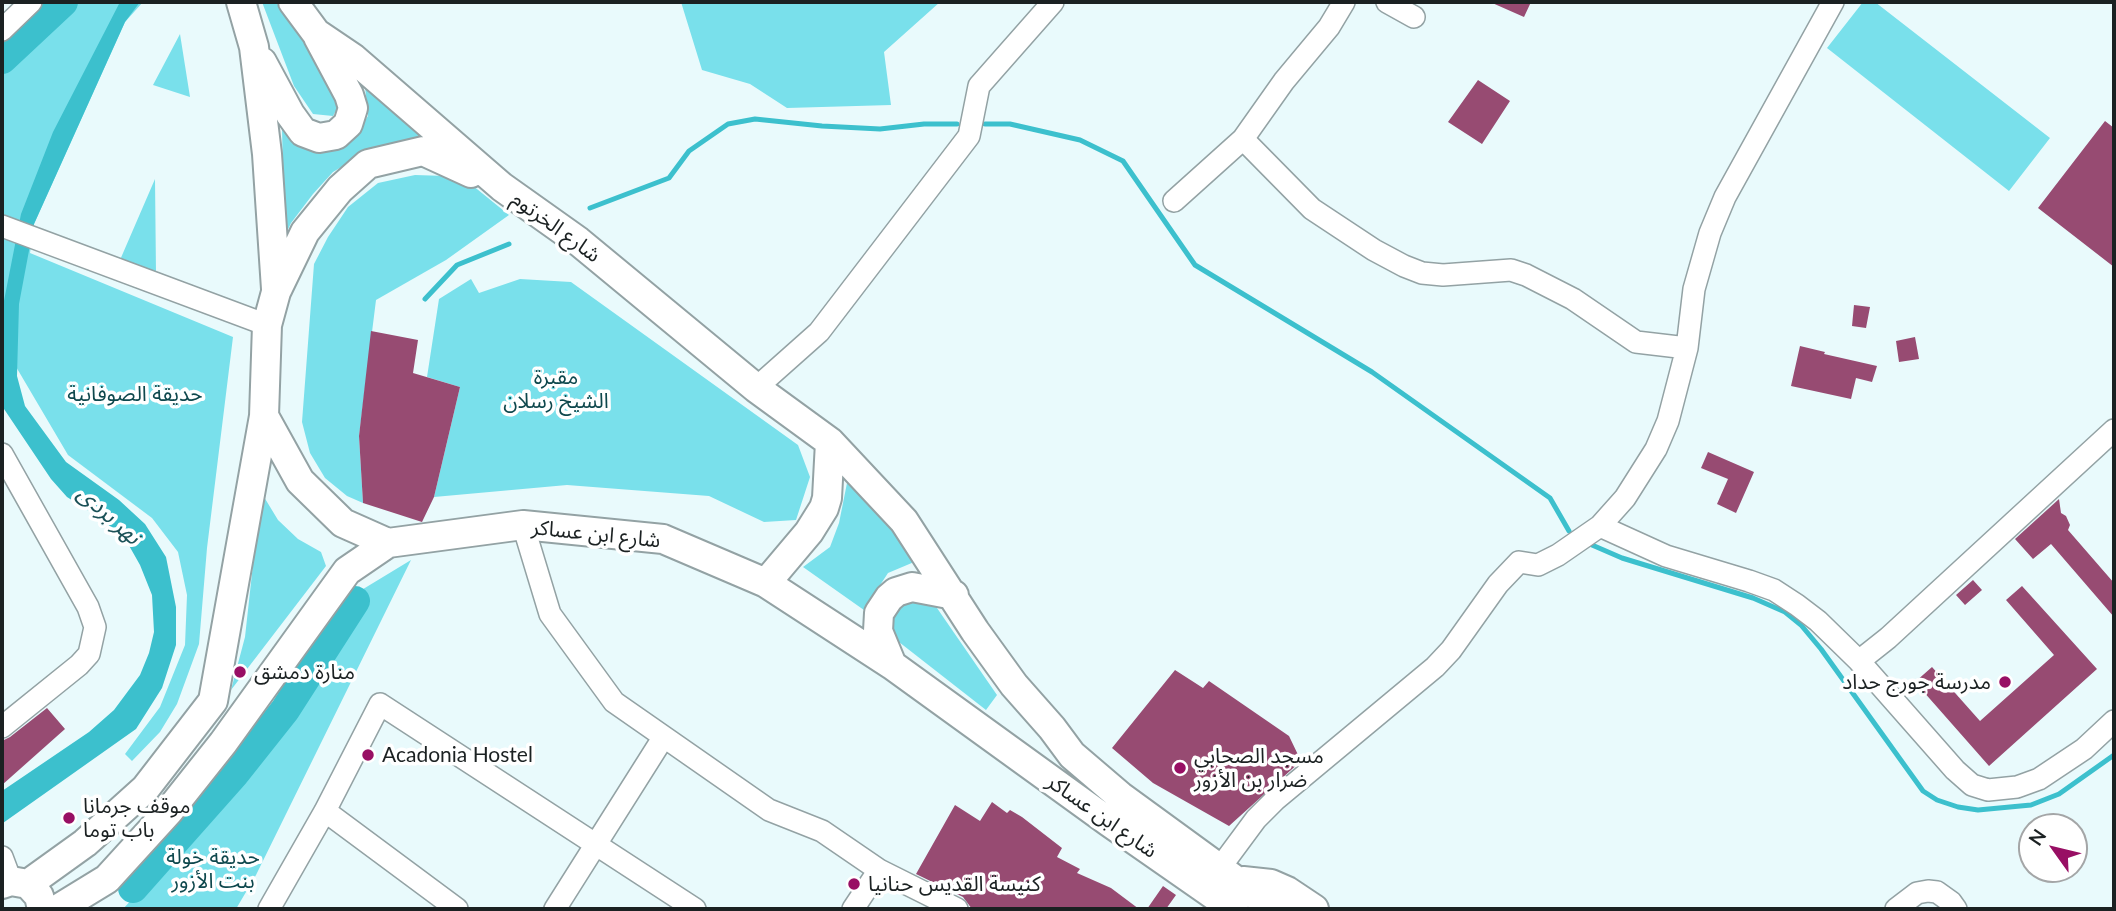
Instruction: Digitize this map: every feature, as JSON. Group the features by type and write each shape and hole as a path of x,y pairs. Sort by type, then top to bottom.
{"main road":[{"path":"242,2 254,47 267,154 276,292"},
{"name":"شارع الخرتوم","path":"293,2 316,33 353,58 502,187 578,241 756,388 830,443"},
{"path":"254,47 298,126 311,136 327,138 343,131 352,116 353,108 349,95 316,33"},
{"path":"11,876 85,843 145,789 213,701 264,416 267,325 276,292 305,232 340,189 369,164 423,150 502,187"},
{"path":"264,416 300,481 343,523 388,543"},
{"path":"766,583 809,532 824,508 830,443"},
{"name":"شارع ابن عساكر","path":"830,443 904,522 975,631 1014,685 1072,755 1120,796 1275,909"},
{"name":"شارع ابن عساكر","path":"58,909 107,879 142,840 223,743 347,571 388,543 523,525 663,539 766,583 892,665 1234,909"},
{"path":"892,665 878,631 879,613 889,598 896,592 912,587 954,595"},
{"path":"1227,875 1270,884 1287,891 1314,909"},
{"path":"11,876 39,896 43,909"}],"street":[{"path":"2,30 31,2"},
{"path":"756,388 819,332 969,136 979,86 1053,2"},
{"path":"1174,201 1243,139 1284,81 1329,27 1344,2"},
{"path":"1387,2 1414,17"},
{"path":"1227,875 1256,819 1275,800 1435,667 1451,650 1498,584 1519,562 1538,565 1558,555 1600,526 1625,498 1656,449 1672,410 1687,348 1694,289 1710,233 1725,197 1833,2"},
{"path":"1243,139 1312,209 1374,250 1404,266 1422,273 1443,275 1511,270 1573,299 1636,342 1687,348"},
{"path":"4,227 267,325"},
{"path":"1859,660 1888,638 2114,430"},
{"path":"2,454 93,616 95,636 89,654 79,665 2,727"},
{"path":"523,525 550,614 614,702 769,810 822,831 879,870 957,909"},
{"path":"1600,526 1666,556 1774,590 1818,621 1859,660 1955,770 1972,785 1988,790 2017,787 2039,779 2084,749 2114,721"},
{"path":"269,909 380,704 695,909"},
{"path":"555,909 663,738"},
{"path":"324,811 448,907"},
{"path":"853,909 879,870"},
{"path":"1896,909 1917,893 1928,891 1937,892 1956,909"}],"green space":[{"name":"حديقة الصوفانية","path":"70,2 143,2 125,22 34,224 30,253 233,337 207,548 199,644 177,704 160,732 132,761 125,754 160,707 185,645 187,595 178,552 152,518 68,455 2,343 2,68"},
{"path":"262,2 276,2 334,83 340,103 333,116 313,114 294,86"},
{"path":"681,2 940,2 884,52 891,105 787,108 750,84 702,70"},
{"path":"1863,2 1875,2 2050,138 2009,191 1827,48"},
{"path":"180,34 190,97 153,85"},
{"path":"365,86 439,146 417,142 392,143 363,154 333,172 291,223 284,238 282,126 353,138 368,116"},
{"path":"415,175 446,176 472,185 509,215 446,260 376,300 359,436 363,503 347,496 325,478 310,453 302,422 314,264 348,207 378,183"},
{"path":"155,179 156,274 120,260"},
{"name":"مقبرة الشيخ رسلان","path":"471,279 479,293 520,279 571,282 798,445 810,477 796,520 764,522 709,496 567,485 434,497 460,387 427,377 439,299"},
{"path":"847,483 926,557 888,573 871,599 871,615 803,567 830,547 839,523"},
{"path":"261,492 278,520 298,539 321,552 326,566 231,690 245,637"},
{"name":"حديقة خولة بنت الأزور","path":"411,560 256,875 236,909 123,909 232,789 282,725 350,597"},
{"path":"928,595 997,695 986,710 890,635 892,616 911,599"}],"water":[{"path":"50,2 63,2 2,59 2,46"},
{"path":"120,2 140,2 125,22 34,224 19,304 17,376 25,406 66,462 119,500 145,524 166,557 176,607 176,645 162,688 136,729 3,823 2,791 89,732 114,710 140,675 154,632 152,595 127,542 103,520 67,497 51,479 2,406 2,311 21,214 53,132"}],"building":[{"path":"1490,2 1531,2 1524,17"},
{"path":"1478,80 1510,101 1482,144 1448,122"},
{"path":"2105,121 2114,128 2114,267 2038,208"},
{"path":"1854,305 1870,307 1866,328 1852,326"},
{"path":"371,331 418,340 413,373 460,387 434,497 422,522 363,503 359,436"},
{"path":"1915,337 1919,359 1899,362 1896,341"},
{"path":"1800,346 1877,366 1872,382 1856,378 1851,399 1791,386"},
{"path":"1708,452 1754,472 1736,513 1717,504 1728,479 1701,468"},
{"path":"2059,499 2061,513 2066,516 2070,525 2068,530 2114,583 2114,617 2051,544 2033,559 2015,539"},
{"path":"1973,580 1982,590 1965,605 1956,595"},
{"path":"2022,586 2097,669 1989,766 1915,682 1932,667 1980,721 2054,655 2006,600"},
{"path":"1175,670 1203,688 1209,681 1289,736 1301,761 1229,826 1153,783 1112,748"},
{"path":"47,708 65,729 2,785 2,741"},
{"path":"992,802 1007,813 1010,810 1022,817 1062,848 1057,857 1080,869 1077,873 1111,888 1139,909 972,909 963,897 916,874 955,805 980,821"},
{"path":"1163,886 1176,895 1166,909 1147,909"}],"waterway":[{"name":"نهر بردى","path":"2,59 63,2"},
{"path":"590,208 669,178 689,151 728,124 755,119 880,129 924,124 957,124"},
{"path":"985,124 1010,124 1080,140 1123,161 1195,265 1372,372 1550,498 1569,531"},
{"path":"425,299 457,265 509,244"},
{"path":"1592,545 1622,558 1753,598 1785,612 1801,625 1821,649 1923,791 1937,800 1978,810 2031,805 2059,794 2114,755"},
{"path":"133,888 235,773 285,710 355,601"}],"place":[{"name":"منارة دمشق","path":"240,672"},
{"name":"مدرسة جورج حداد","path":"2005,682"},
{"name":"Acadonia Hostel","path":"368,755"},
{"name":"مسجد الصحابي ضرار بن الأزور","path":"1180,768"},
{"name":"موقف جرمانا باب توما","path":"69,818"},
{"name":"كنيسة القديس حنانيا","path":"854,884"}]}
